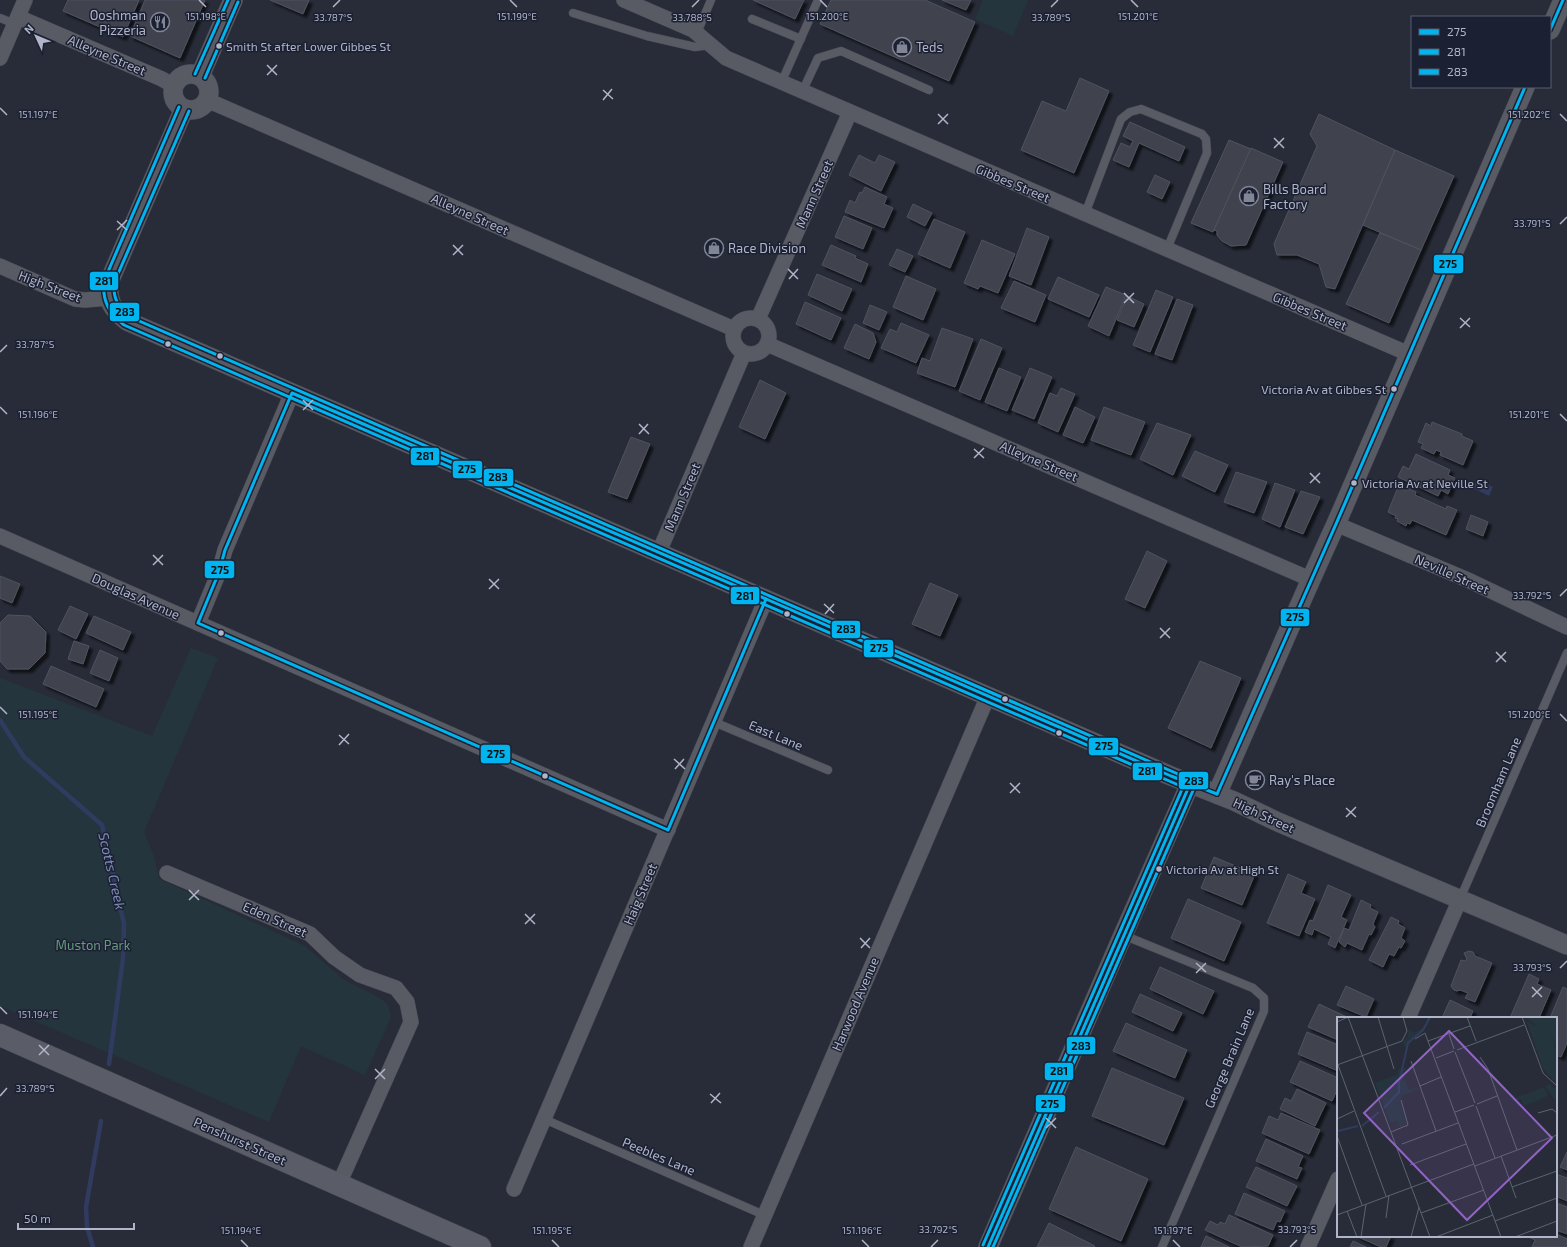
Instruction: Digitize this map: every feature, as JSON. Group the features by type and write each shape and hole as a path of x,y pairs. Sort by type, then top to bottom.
{"main road":[{"name":"Penshurst Street","path":"0,1035 480,1247"}],"street":[{"path":"0,58 25,0"},
{"path":"200,76 233,0"},
{"name":"Gibbes Street","path":"624,0 693,30 726,58 803,90 850,112 1408,354"},
{"path":"1551,28 1563,0"},
{"name":"Alleyne Street","path":"16,20 162,79 174,86"},
{"path":"190,74 200,76 204,80 208,90 206,102 196,109 190,110 179,106 173,97 174,86 184,75 190,74"},
{"path":"1217,794 1260,698 1310,579 1336,524 1408,354 1525,88"},
{"name":"Alleyne Street","path":"206,102 216,104 734,329"},
{"path":"109,298 109,282 113,271 184,108"},
{"name":"Mann Street","path":"758,319 850,112"},
{"name":"High Street","path":"0,266 75,299 85,300 109,298 116,313 127,321 1190,784 1217,794 1278,822 1567,945"},
{"path":"752,318 758,319 767,327 769,338 767,344 755,354 744,353 735,346 733,335 734,329 741,320 752,318"},
{"name":"Alleyne Street","path":"767,344 1310,579"},
{"name":"Mann Street","path":"659,552 744,353"},
{"path":"198,622 225,550 292,393"},
{"name":"Neville Street","path":"1336,524 1468,580 1567,627"},
{"name":"Douglas Avenue","path":"0,536 668,830"},
{"name":"Haig Street","path":"514,1189 766,599"},
{"name":"Harwood Avenue","path":"751,1247 988,696"},
{"path":"988,1247 1190,784"},
{"name":"Eden Street","path":"167,873 310,934 334,957 360,975 396,988 407,1002 411,1022 339,1184"},
{"path":"1408,1017 1460,899"},
{"path":"1308,1247 1337,1181"}],"lane":[{"path":"697,33 711,0"},
{"path":"782,81 818,0"},
{"path":"574,13 647,36 695,47 710,44"},
{"path":"0,18 16,20"},
{"path":"752,19 801,39"},
{"path":"803,90 818,58 841,51 929,90"},
{"path":"1085,214 1119,125 1122,119 1130,112 1141,109 1195,131 1202,134 1206,139 1207,153 1167,249"},
{"name":"Broomham Lane","path":"1460,899 1567,653"},
{"name":"East Lane","path":"714,722 828,770"},
{"name":"George Brain Lane","path":"1123,935 1253,988 1264,998 1264,1011 1162,1247"},
{"name":"Peebles Lane","path":"544,1119 764,1215"}],"green space":[{"path":"983,0 1028,0 1013,36 975,19"},
{"name":"Muston Park","path":"191,648 218,658 144,832 154,856 159,879 305,946 344,980 380,998 388,1005 391,1017 365,1075 301,1046 269,1122 0,1006 0,678 152,736"}],"water":[{"path":"1477,480 1493,487 1489,496 1473,488"}],"building":[{"path":"68,0 139,0 123,37 63,11"},
{"path":"145,0 205,0 180,58 130,36"},
{"path":"270,0 309,0 303,14"},
{"path":"753,0 804,0 795,19"},
{"path":"831,0 925,0 975,22 949,81 820,24"},
{"path":"942,0 971,0 966,10"},
{"path":"1080,78 1109,91 1074,173 1021,150 1042,101 1066,111"},
{"path":"1319,114 1395,150 1335,289 1326,287 1319,264 1297,255 1277,255 1274,244 1317,146 1310,134"},
{"path":"1130,122 1185,147 1179,161 1139,143 1129,167 1113,160 1121,143 1130,147 1133,141 1123,136"},
{"path":"1229,140 1251,149 1213,232 1191,223"},
{"name":"Bills Board Factory","path":"1251,148 1283,162 1246,245 1231,246 1222,241 1217,235 1217,231 1214,230"},
{"path":"1395,150 1454,176 1421,250 1363,225"},
{"path":"859,155 875,163 879,155 895,162 881,191 849,175"},
{"path":"1155,175 1170,182 1162,199 1147,192"},
{"path":"865,187 887,197 884,204 893,208 884,228 845,212 850,200 855,203 860,192 862,193"},
{"path":"913,204 932,213 925,226 907,217"},
{"path":"844,216 872,228 863,249 835,237"},
{"path":"934,219 965,232 950,268 918,254"},
{"path":"1027,228 1049,237 1031,285 1009,276"},
{"path":"1380,233 1421,250 1389,323 1346,304"},
{"path":"982,240 1015,254 998,293 980,286 978,289 964,283"},
{"path":"831,245 856,256 855,258 868,264 861,282 822,265"},
{"path":"897,249 913,256 905,272 889,265"},
{"path":"817,274 852,289 842,311 808,295"},
{"path":"906,276 936,289 923,320 893,307"},
{"path":"1058,277 1099,295 1089,317 1048,299"},
{"path":"1014,281 1046,295 1035,322 1001,308"},
{"path":"1106,287 1126,295 1109,336 1088,326"},
{"path":"1156,290 1173,297 1150,352 1133,345"},
{"path":"1127,296 1144,304 1134,327 1117,320"},
{"path":"1177,299 1193,305 1172,360 1155,354"},
{"path":"805,302 841,318 831,340 796,324"},
{"path":"870,305 887,312 879,330 863,323"},
{"path":"901,323 929,335 916,363 881,348 890,329 897,332"},
{"path":"855,324 873,333 876,342 869,359 844,348"},
{"path":"942,328 973,339 955,387 917,373 922,358 930,361"},
{"path":"981,339 1002,348 980,400 959,391"},
{"path":"999,368 1021,377 1007,411 985,402"},
{"path":"1030,368 1052,377 1034,419 1012,410"},
{"path":"760,380 786,393 765,439 739,427"},
{"path":"1061,388 1075,394 1058,432 1038,423 1050,393 1057,396"},
{"path":"1075,407 1095,417 1083,443 1063,435"},
{"path":"1104,407 1145,422 1131,455 1091,440"},
{"path":"1432,422 1462,434 1462,436 1473,441 1463,465 1440,455 1441,452 1436,450 1434,454 1421,448 1423,444 1418,442 1426,423 1431,426"},
{"path":"1157,423 1191,435 1173,475 1140,459"},
{"path":"631,437 650,444 627,499 608,492"},
{"path":"1195,451 1228,465 1215,492 1182,476"},
{"path":"1416,454 1450,470 1448,475 1455,478 1448,494 1441,490 1438,496 1398,477 1403,466 1409,469"},
{"path":"1236,472 1267,482 1254,513 1224,502"},
{"path":"1275,483 1295,490 1280,527 1262,519"},
{"path":"1398,487 1406,491 1407,488 1416,492 1415,495 1446,509 1447,506 1457,510 1446,535 1412,520 1410,524 1407,523 1406,526 1397,521 1398,519 1395,518 1396,516 1388,512"},
{"path":"1301,491 1320,497 1303,534 1285,527"},
{"path":"1471,515 1488,522 1483,536 1466,529"},
{"path":"1147,551 1167,561 1145,608 1125,599"},
{"path":"0,576 20,584 12,603 0,598"},
{"path":"930,583 958,595 940,636 912,624"},
{"path":"70,606 88,614 76,639 58,630"},
{"path":"8,615 30,616 46,632 45,653 29,669 7,669 0,661 0,623"},
{"path":"94,616 131,632 123,650 86,633"},
{"path":"74,641 89,646 83,664 68,659"},
{"path":"100,650 118,658 109,681 90,673"},
{"path":"1200,661 1241,678 1211,748 1168,728"},
{"path":"51,666 104,689 96,707 43,684"},
{"path":"1214,857 1255,874 1242,905 1201,888"},
{"path":"1288,874 1306,882 1301,893 1315,899 1299,936 1267,923"},
{"path":"1328,885 1351,895 1341,917 1347,920 1335,948 1328,944 1331,937 1314,929 1312,935 1305,932 1310,920 1313,921"},
{"path":"1188,899 1241,922 1224,961 1171,938"},
{"path":"1361,900 1371,905 1370,908 1378,912 1373,924 1375,927 1371,935 1369,934 1362,950 1347,943 1345,947 1339,942 1344,928 1349,930"},
{"path":"1391,917 1399,921 1398,924 1405,928 1401,938 1405,941 1401,948 1399,947 1394,956 1389,954 1383,967 1369,960"},
{"path":"1469,951 1473,952 1475,956 1492,963 1475,1002 1465,998 1468,993 1460,990 1454,990 1451,986 1461,960 1465,961 1467,959 1464,953"},
{"path":"1160,967 1214,991 1203,1014 1150,989"},
{"path":"1529,974 1539,979 1537,984 1551,990 1539,1017 1510,1017"},
{"path":"1346,986 1374,999 1366,1017 1337,1005"},
{"path":"1563,987 1567,989 1567,1043 1561,1057 1557,1055 1557,1017 1550,1017"},
{"path":"1140,994 1182,1013 1173,1031 1132,1012"},
{"path":"1450,1000 1473,1011 1470,1017 1442,1017"},
{"path":"1319,1004 1347,1017 1337,1017 1337,1040 1308,1027"},
{"path":"1126,1023 1187,1050 1175,1078 1113,1051"},
{"path":"1307,1032 1337,1045 1337,1071 1298,1054"},
{"path":"1300,1061 1337,1078 1337,1090 1332,1101 1290,1082"},
{"path":"1112,1068 1184,1098 1164,1145 1092,1116"},
{"path":"1297,1089 1326,1103 1315,1126 1280,1109 1285,1098 1291,1101"},
{"path":"1281,1113 1320,1130 1309,1154 1262,1133 1269,1116 1278,1120"},
{"path":"1266,1139 1303,1156 1298,1167 1302,1168 1297,1179 1256,1161"},
{"path":"1076,1147 1148,1179 1121,1241 1049,1209"},
{"path":"1567,1152 1567,1170 1560,1167"},
{"path":"1256,1167 1297,1186 1287,1206 1246,1187"},
{"path":"1557,1174 1567,1178 1567,1201 1557,1196"},
{"path":"1244,1193 1285,1211 1280,1222 1277,1221 1273,1230 1235,1214"},
{"path":"1557,1203 1567,1207 1567,1234 1557,1230"},
{"path":"1229,1215 1273,1235 1268,1246 1242,1247 1205,1230 1210,1221 1218,1225 1220,1222 1225,1224"},
{"path":"1049,1223 1095,1246 1037,1247"},
{"path":"1557,1234 1567,1239 1567,1247 1532,1247 1535,1240 1529,1237 1557,1237"},
{"path":"1206,1236 1229,1247 1201,1247"},
{"path":"1358,1237 1391,1237 1386,1247 1381,1247"},
{"path":"1353,1241 1366,1247 1350,1247"}],"waterway":[{"name":"Scotts Creek","path":"0,720 24,757 102,825 124,924 123,958 109,1064"},
{"name":"Scotts Creek","path":"93,1247 87,1227 86,1207 101,1121"}],"transit line":[{"name":"283","path":"195,74 228,0"},
{"name":"275","path":"1551,28 1563,0"},
{"name":"281","path":"205,78 238,2"},
{"name":"275","path":"1217,794 1336,524 1525,88"},
{"name":"281","path":"179,107 104,281 105,301 114,316 124,325 1183,787 983,1245"},
{"name":"283","path":"189,111 114,283 115,298 122,310 130,317 1194,781 1195,786 993,1247"},
{"name":"275","path":"292,393 766,599 668,830 198,623 219,572 225,550 292,393"},
{"name":"275","path":"766,599 1171,776 1217,794"},
{"name":"275","path":"988,1247 1190,784"}],"place":[{"name":"Ooshman Pizzeria","path":"160,22"},
{"name":"Smith St after Lower Gibbes St","path":"219,46"},
{"name":"Teds","path":"902,47"},
{"name":"Bills Board Factory","path":"1249,196"},
{"name":"Race Division","path":"714,248"},
{"name":"Victoria Av at Gibbes St","path":"1394,389"},
{"name":"Victoria Av at Neville St","path":"1354,483"},
{"name":"Ray's Place","path":"1255,780"},
{"name":"Victoria Av at High St","path":"1159,869"}]}
